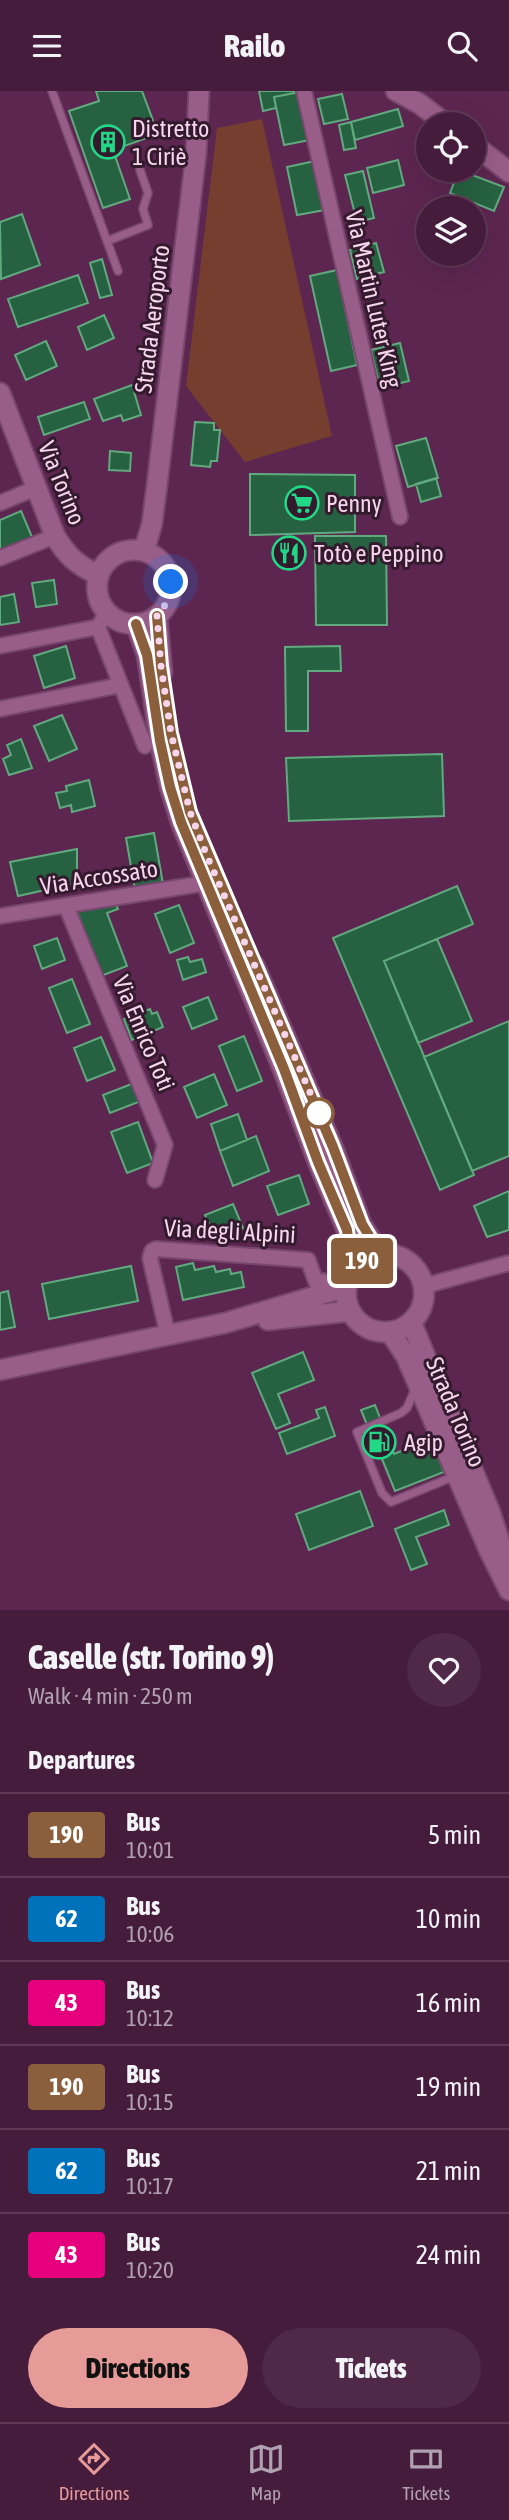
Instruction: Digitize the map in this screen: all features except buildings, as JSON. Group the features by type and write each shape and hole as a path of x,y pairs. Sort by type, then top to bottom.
{"main road":[{"path":"396,91 430,112"},
{"name":"Strada Aeroporto","path":"144,551 152,524 196,154 197,96"},
{"path":"486,154 509,171"},
{"name":"Via Torino","path":"0,393 55,536 66,554 80,567 99,575"},
{"path":"144,551 162,563 171,582 168,601 157,616 136,624 102,619 97,588 104,565 121,552 144,551"},
{"path":"157,616 171,733 190,812 333,1147 362,1224 380,1254"},
{"path":"0,1370 225,1323 336,1290 349,1277 369,1257 380,1254 404,1258 420,1275 424,1286 424,1299 420,1312 411,1322 390,1332 371,1330 349,1311 345,1292 349,1277 347,1230 318,1162 284,1069 181,822 170,787 147,655 136,624"},
{"path":"225,1323 349,1311"},
{"path":"411,1322 490,1512 509,1572"},
{"name":"Strada Torino","path":"390,1332 406,1356 488,1550 509,1590"}],"street":[{"name":"Via Martin Luter King","path":"304,91 400,517"},
{"path":"0,503 36,488"},
{"path":"0,558 55,536"},
{"path":"0,646 102,619 121,685 145,746"},
{"path":"0,709 121,685"},
{"name":"Via Accossato","path":"0,916 206,883"},
{"name":"Via Enrico Toti","path":"66,906 165,1145 155,1180"},
{"name":"Via degli Alpini","path":"167,1336 150,1258 152,1251 156,1249 308,1260 316,1282 323,1280 326,1291"},
{"path":"424,1286 509,1263"}],"lane":[{"path":"52,91 118,271"},
{"path":"107,241 148,225 143,209 148,193 140,170"},
{"path":"417,1383 407,1408 401,1413 357,1432 382,1493 391,1503 457,1475 460,1465 442,1419 442,1413 447,1407"}],"shaded area":[{"path":"262,119 332,436 245,462 186,386 217,128"}],"bus line":[{"name":"190","path":"136,624 147,655 160,741 181,822 284,1069 318,1162 347,1230 352,1271 369,1257 380,1254 362,1224 333,1147 190,812 171,733 157,616"}],"place":[{"name":"Distretto 1 Ciriè","path":"108,142"},
{"name":"Penny","path":"302,503"},
{"name":"Totò e Peppino","path":"289,553"},
{"name":"Agip","path":"379,1442"}],"route":[{"path":"171,582 168,601 157,616 161,666 171,733 190,812 319,1113"}]}
